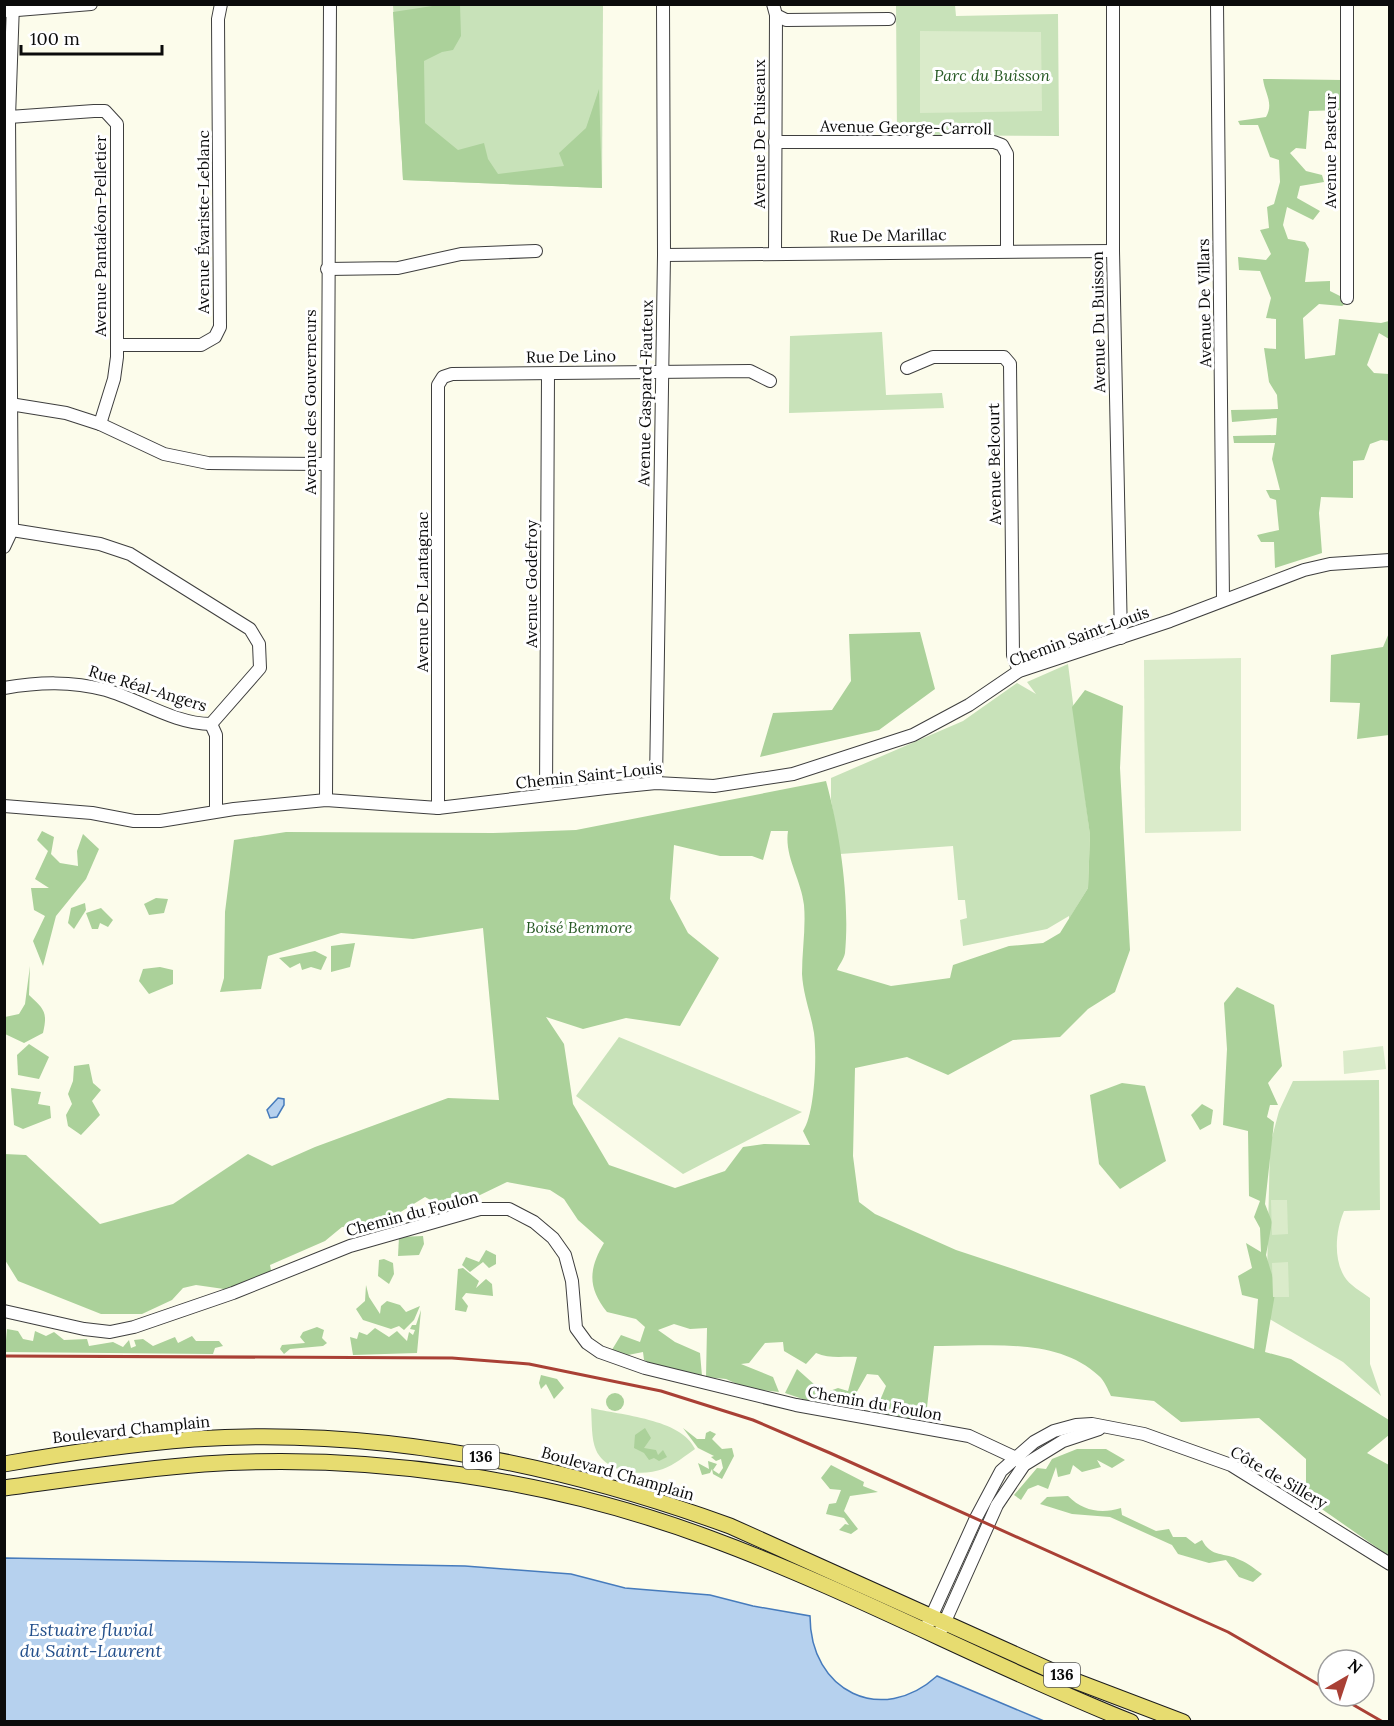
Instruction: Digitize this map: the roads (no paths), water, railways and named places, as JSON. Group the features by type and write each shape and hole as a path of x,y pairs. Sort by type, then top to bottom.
{"main road":[{"name":"Boulevard Champlain","path":"4,1464 123,1446 238,1438 350,1441 472,1455 569,1475 677,1507 774,1545 1070,1679 1183,1722"},
{"name":"136","path":"4,1488 129,1471 248,1463 358,1465 458,1475 565,1496 706,1537 1131,1722"}],"street":[{"path":"4,547 12,530 7,403 10,9 91,4"},
{"name":"Avenue Évariste-Leblanc","path":"117,345 201,345 215,337 220,327 218,19 221,4"},
{"name":"Avenue des Gouverneurs","path":"326,800 330,4"},
{"name":"Avenue Gaspard-Fauteux","path":"656,783 664,255 663,4"},
{"name":"Avenue Du Buisson","path":"1113,4 1113,251 1120,638"},
{"name":"Avenue De Villars","path":"1217,4 1223,600"},
{"name":"Avenue Pasteur","path":"1347,4 1347,298"},
{"path":"774,10 786,20 889,19"},
{"name":"Avenue De Puiseaux","path":"774,10 775,253"},
{"name":"Avenue Pantaléon-Pelletier","path":"9,117 105,111 117,124 117,345 114,379 100,424"},
{"name":"Avenue George-Carroll","path":"775,142 994,142 1002,145 1007,154 1007,250"},
{"name":"Rue De Marillac","path":"664,255 1007,250 1113,251"},
{"path":"327,269 398,268 460,254 536,251"},
{"name":"Avenue Belcourt","path":"907,368 933,357 1004,357 1010,364 1013,656 1019,671"},
{"name":"Rue De Lino","path":"442,377 452,374 548,374 662,370 750,371 770,381"},
{"name":"Avenue Godefroy","path":"546,795 548,374"},
{"name":"Avenue De Lantagnac","path":"438,808 438,385 442,377"},
{"path":"7,403 66,413 100,424 164,454 208,463 326,464"},
{"path":"12,530 100,544 130,554 250,629 260,644 260,668 211,724 216,735 216,811"},
{"name":"Chemin Saint-Louis","path":"4,807 92,813 134,821 160,821 216,811 326,800 438,808 656,783 714,786 793,774 913,735 969,705 1019,671 1120,638 1304,570 1330,564 1389,560"},
{"name":"Rue Réal-Angers","path":"4,688 36,682 68,682 106,690 182,719 211,724"},
{"name":"Chemin du Foulon","path":"4,1311 84,1329 110,1332 134,1327 233,1293 350,1246 480,1209 509,1209 534,1222 553,1238 565,1255 572,1281 576,1328 587,1343 600,1352 645,1368 796,1405 969,1436 1014,1457 1024,1465"},
{"name":"Côte de Sillery","path":"938,1619 984,1501 1001,1471 1014,1457 1054,1431 1092,1424 1144,1434 1231,1465 1389,1564"},
{"name":"Côte de Sillery","path":"931,1634 998,1504 1024,1465 1063,1441 1109,1426"}],"water":[{"path":"278,1098 284,1099 284,1105 277,1117 270,1118 267,1110"},
{"name":"Estuaire fluvial du Saint-Laurent","path":"5,1558 465,1566 571,1574 625,1588 710,1595 753,1606 810,1616 813,1642 822,1664 836,1682 853,1693 873,1699 894,1698 916,1691 937,1676 1044,1721 5,1721"}],"railway":[{"path":"4,1356 452,1358 529,1364 661,1391 753,1420 830,1453 1228,1632 1316,1683"},
{"path":"1359,1708 1383,1722"}],"park label":[{"name":"Parc du Buisson","path":"992,75"},
{"name":"Boisé Benmore","path":"579,927"}]}
